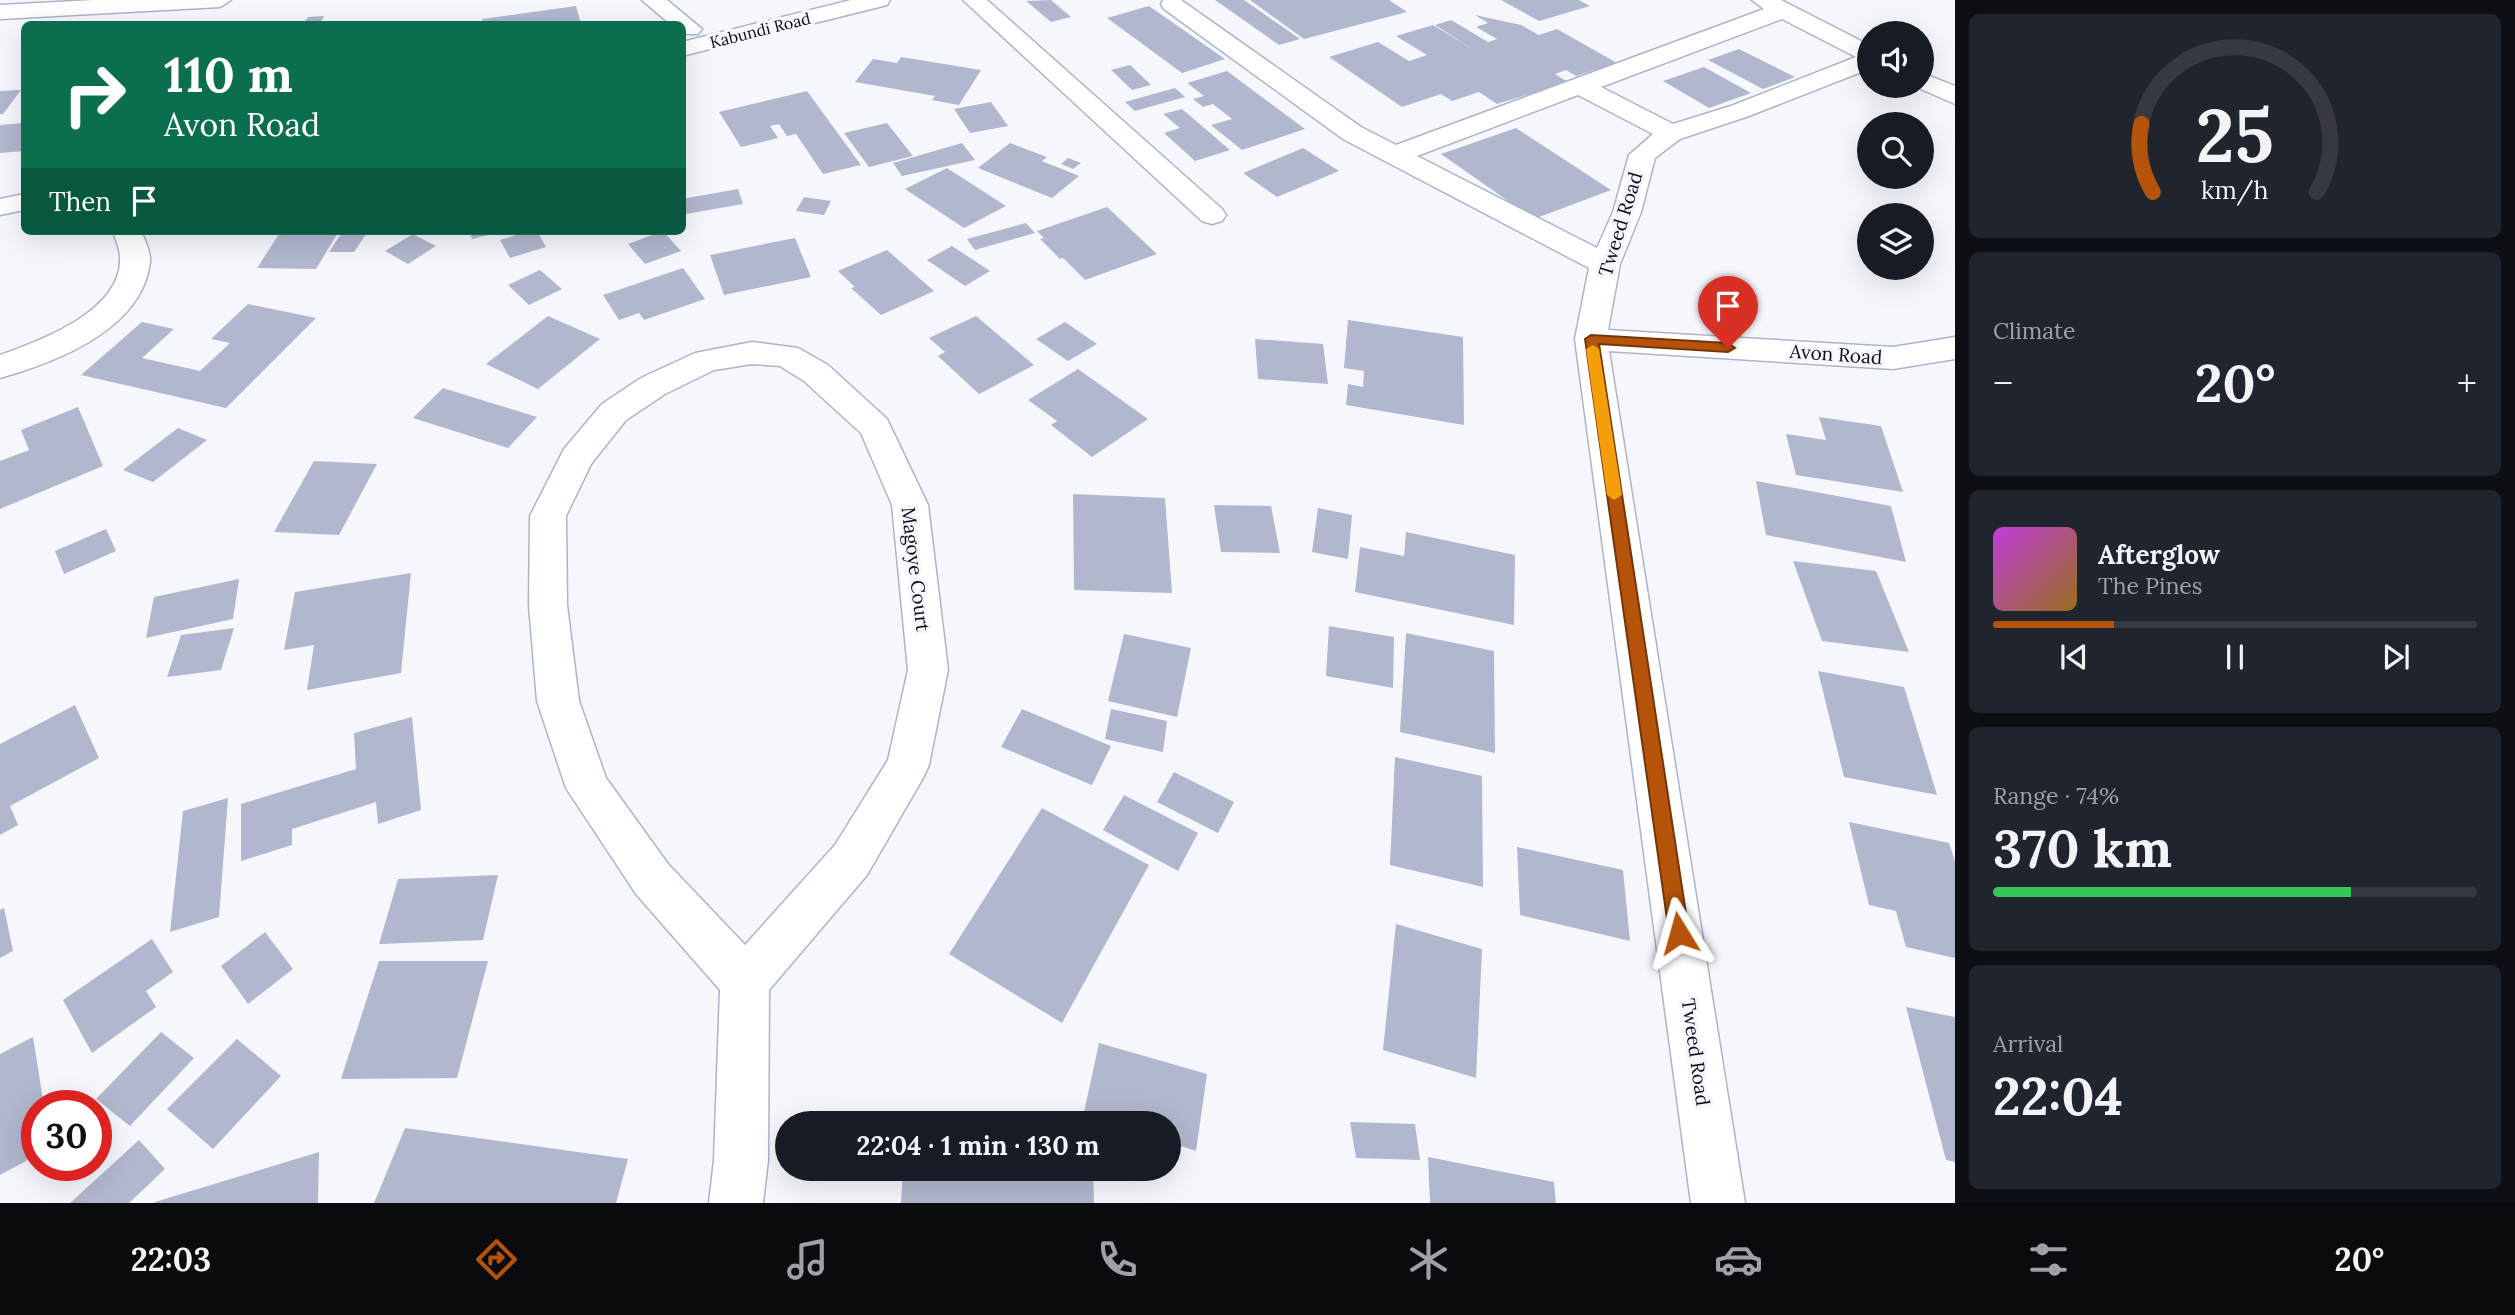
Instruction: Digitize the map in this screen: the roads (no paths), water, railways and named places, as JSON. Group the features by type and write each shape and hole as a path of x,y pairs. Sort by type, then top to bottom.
{"street":[{"path":"0,12 220,0"},
{"path":"653,0 672,21"},
{"name":"Kabundi Road","path":"686,36 807,0"},
{"name":"Kabundi Road","path":"686,36 879,0"},
{"path":"974,0 1212,215"},
{"path":"1172,4 1352,133 1605,264"},
{"path":"1395,155 1580,86 1773,5 1857,48"},
{"name":"Tweed Road","path":"1718,1203 1591,339 1605,264 1627,212 1642,155 1671,133 1740,111 1857,65"},
{"path":"1580,86 1671,133"},
{"path":"1934,86 1955,96"},
{"path":"0,186 21,181"},
{"path":"0,207 21,203"},
{"path":"0,367 52,349 97,321 127,292 136,260 128,235"},
{"name":"Avon Road","path":"1591,339 1893,358 1955,348"},
{"name":"Magoye Court","path":"752,353 787,356 816,373 875,427 910,505 928,670 908,765 851,860 745,981 652,879 588,788 558,701 548,605 548,516 576,458 614,412 653,386 706,361 752,353"},
{"path":"736,1203 741,1160 745,981"}]}
